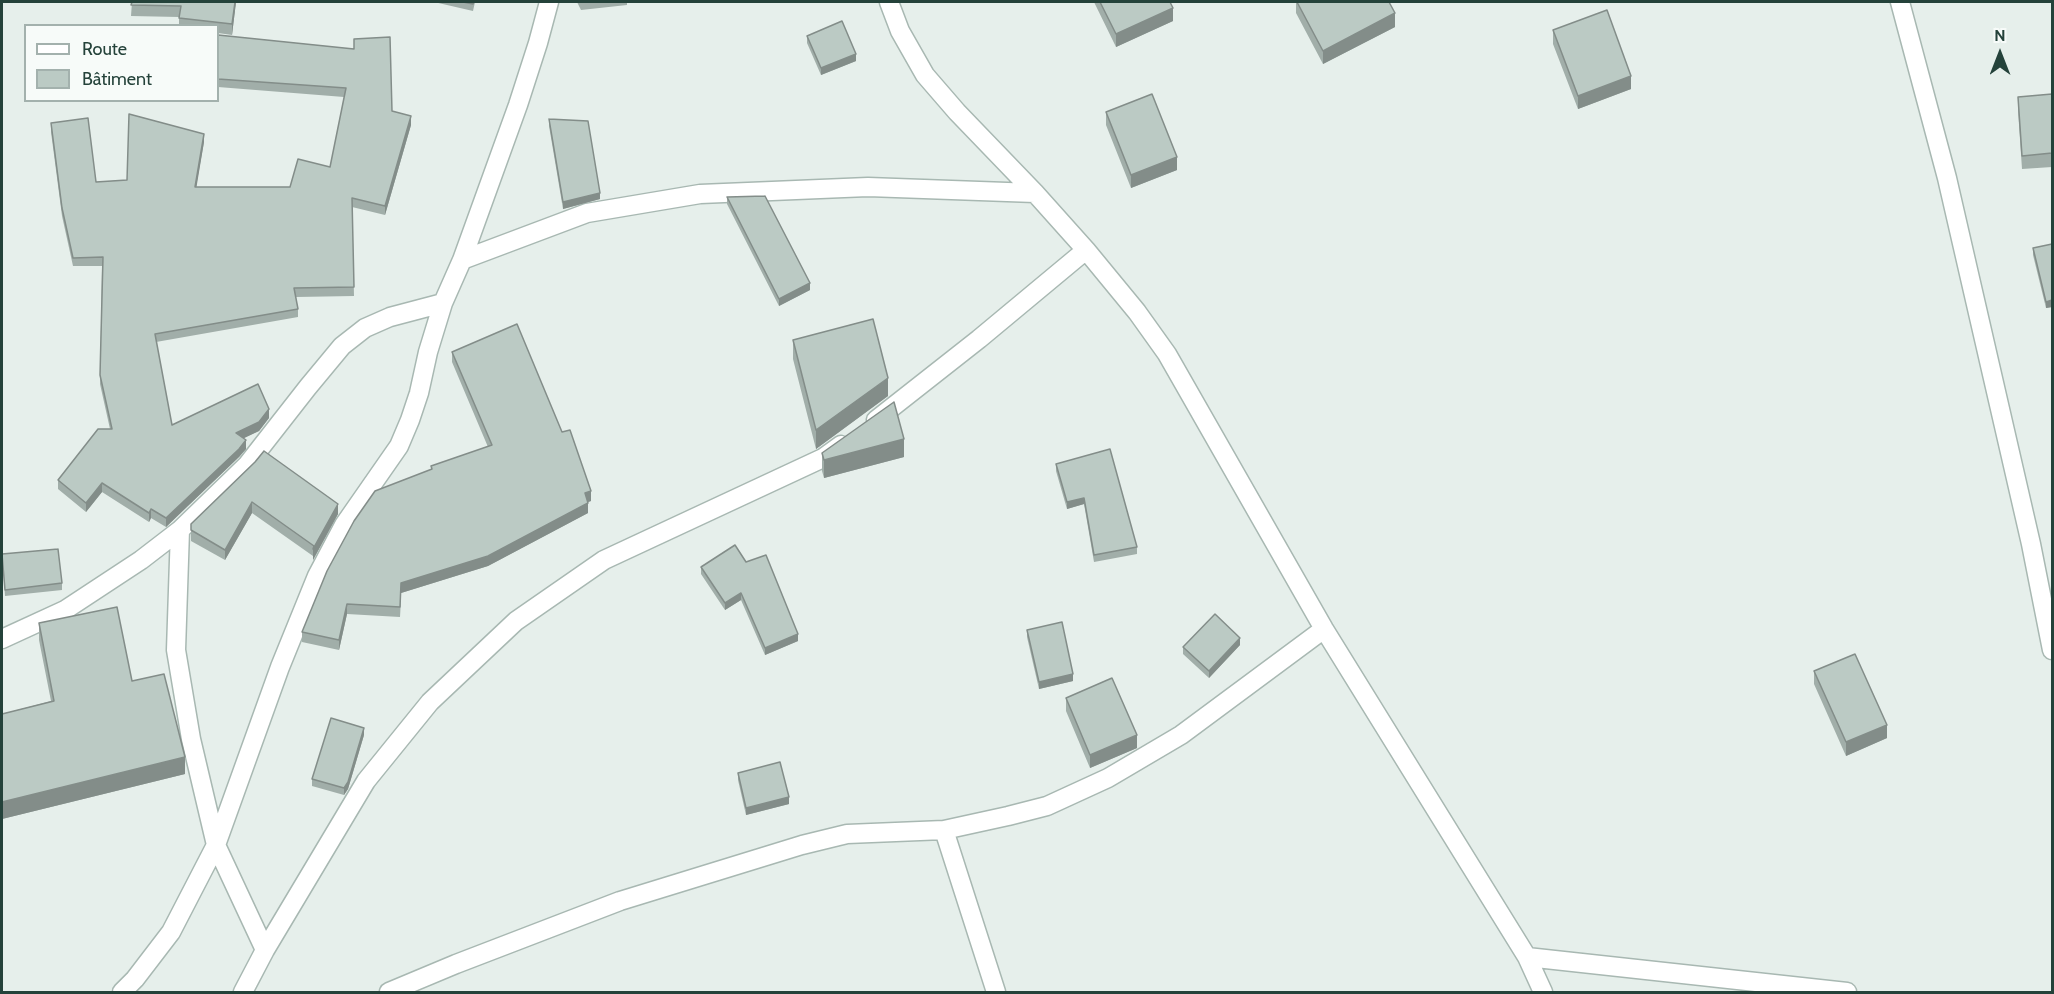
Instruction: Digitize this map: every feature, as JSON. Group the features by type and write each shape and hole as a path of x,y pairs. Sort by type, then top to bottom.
{"street":[{"path":"122,993 171,932 216,845 280,668 317,576 344,525 399,446 419,393 443,303 462,260 518,105 549,2"},
{"path":"889,2 900,31 925,75 1086,250 1137,312 1167,354 1324,629 1527,957 1543,993"},
{"path":"1900,2 1947,178 2031,544 2052,650"},
{"path":"462,260 587,213 700,194 868,187 1035,193"},
{"path":"243,993 265,950 366,781 430,702 516,621 604,560 823,458 884,414 979,339 1086,250"},
{"path":"2,639 65,610 141,560 180,530 247,465 342,346 365,328 390,317 443,303"},
{"path":"180,530 176,650 191,739 216,845 265,950"},
{"path":"389,993 456,964 620,901 802,845 847,834 944,830 1047,806 1108,778 1181,735 1324,629"},
{"path":"944,830 996,993"},
{"path":"1527,957 1847,993"}],"building":[{"path":"132,2 235,2 232,24 179,18 181,6 131,5"},
{"path":"1100,2 1170,2 1173,8 1116,34"},
{"path":"1297,2 1389,2 1395,13 1323,51"},
{"path":"1607,10 1631,76 1578,96 1553,30"},
{"path":"842,21 856,54 821,68 807,36"},
{"path":"219,35 354,49 354,39 390,37 392,111 411,116 385,206 352,198 354,287 294,288 298,309 155,334 172,425 258,384 269,409 259,422 236,433 246,440 239,449 166,518 151,509 149,513 102,483 86,503 58,480 98,429 112,429 100,375 103,257 73,258 62,208 51,123 88,118 96,182 127,180 129,114 204,134 195,187 290,187 298,159 330,167 346,88 219,79"},
{"path":"1152,94 1177,157 1131,175 1106,112"},
{"path":"2052,94 2052,153 2022,156 2018,97"},
{"path":"549,119 588,121 600,193 563,202"},
{"path":"765,196 810,283 779,299 727,197"},
{"path":"2052,244 2052,300 2046,302 2033,248"},
{"path":"873,319 888,378 816,430 793,340"},
{"path":"517,324 562,432 570,430 591,491 585,493 588,503 488,556 401,583 400,607 347,604 339,640 302,632 327,571 354,521 375,491 432,469 431,466 492,445 452,352"},
{"path":"894,402 904,439 824,460 822,453"},
{"path":"1110,449 1137,547 1094,555 1084,498 1067,502 1056,464"},
{"path":"264,451 338,504 313,549 314,546 252,502 225,550 191,530 191,524"},
{"path":"735,545 746,562 766,555 798,634 765,648 741,593 725,603 701,567"},
{"path":"58,549 62,583 5,590 2,554"},
{"path":"117,607 132,681 164,674 185,757 2,802 2,714 54,701 39,623"},
{"path":"1215,614 1240,638 1209,671 1183,647"},
{"path":"1062,622 1073,674 1039,682 1027,630"},
{"path":"1855,654 1887,725 1846,742 1814,671"},
{"path":"1112,678 1137,735 1090,755 1066,698"},
{"path":"331,718 364,728 348,782 344,788 312,779"},
{"path":"780,762 789,797 746,808 738,773"}]}
